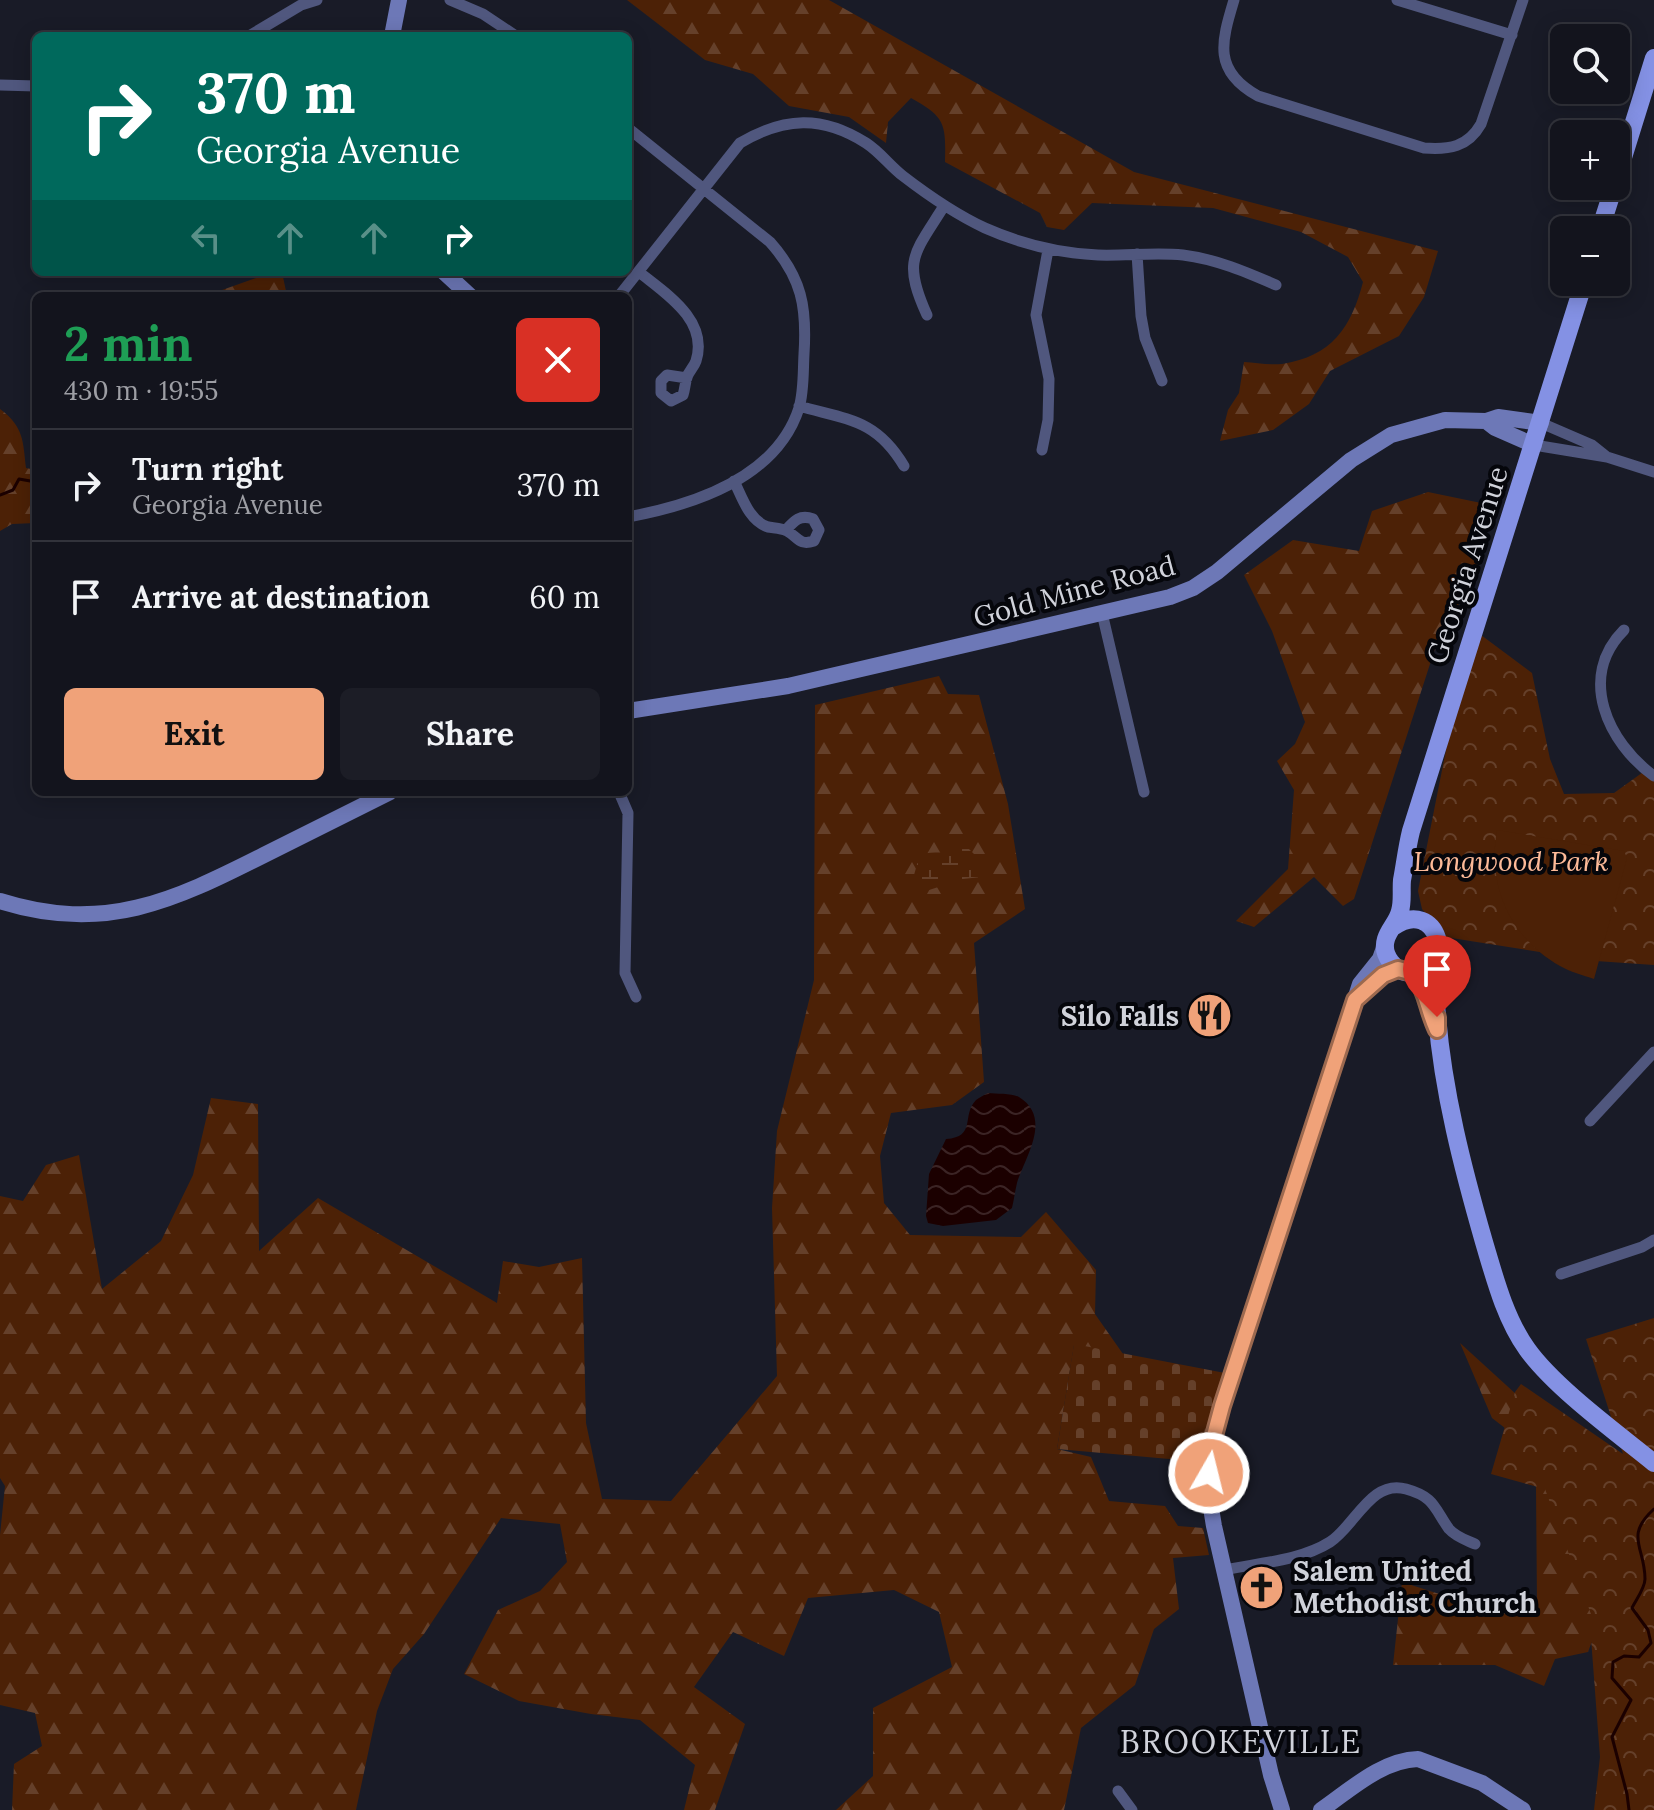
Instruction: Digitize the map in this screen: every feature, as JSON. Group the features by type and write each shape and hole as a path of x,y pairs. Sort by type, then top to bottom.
{"main road":[{"path":"1630,135 1654,58"},
{"name":"Georgia Avenue","path":"1393,927 1401,910 1413,823 1580,296"},
{"name":"Georgia Avenue","path":"1405,865 1416,920"},
{"path":"1437,1030 1425,990 1388,959 1385,945 1393,927 1408,920 1424,922 1435,932 1439,947 1432,977 1451,1113 1496,1283 1514,1328 1528,1351 1545,1369 1647,1457"},
{"path":"1406,971 1422,972 1434,962"}],"street":[{"path":"256,32 301,5 317,0"},
{"path":"393,32 399,0"},
{"path":"450,0 483,14 510,32"},
{"path":"1234,0 1222,49 1226,66 1242,88 1258,96 1424,148 1444,150 1463,144 1476,133 1486,113 1523,0"},
{"path":"1397,0 1512,35"},
{"path":"0,85 32,86"},
{"path":"622,292 740,143 762,130 794,122 844,131 868,145 900,174 944,206 991,230 1048,250 1213,260 1276,285"},
{"path":"632,131 770,242 786,259 803,301 806,322 799,406 790,429 775,450 760,465 734,481 674,509 632,516"},
{"path":"927,315 913,279 913,262 944,206"},
{"path":"1042,450 1048,420 1049,379 1036,315 1048,250"},
{"path":"1137,254 1145,338 1162,381"},
{"path":"639,272 681,306 694,326 699,344 696,362 687,378"},
{"path":"448,276 466,292"},
{"path":"799,406 870,426 894,448 904,466"},
{"name":"Gold Mine Road","path":"632,710 767,691 1170,597 1205,580 1343,466 1380,441 1430,423 1486,421 1498,417 1541,423 1592,445 1607,457"},
{"name":"Gold Mine Road","path":"1486,421 1534,445 1607,457 1654,472"},
{"path":"734,481 750,514 764,526 786,530"},
{"path":"1102,613 1144,792"},
{"path":"1624,630 1610,649 1602,669 1602,704 1621,747 1654,776"},
{"path":"0,901 72,914 112,913 153,906 189,892 382,796"},
{"path":"621,796 628,813 625,973 636,997"},
{"path":"1282,1810 1224,1570 1209,1485 1214,1433 1360,984 1380,959 1385,945"},
{"path":"1355,1000 1383,975 1406,971"},
{"path":"1590,1121 1654,1052"},
{"path":"1561,1274 1642,1247 1654,1240"},
{"path":"1224,1570 1298,1555 1331,1542 1381,1491 1394,1487 1417,1492 1430,1501 1449,1529 1475,1544"},
{"path":"1321,1810 1384,1768 1418,1759 1482,1783 1510,1798 1523,1810"},
{"path":"1118,1791 1132,1810"}],"green space":[{"path":"627,0 829,0 1134,172 1438,251 1424,297 1399,336 1330,371 1309,404 1273,430 1220,441 1228,410 1239,393 1244,362 1282,364 1299,360 1326,347 1345,326 1363,282 1348,257 1301,232 1213,208 1092,203 1064,230 1047,227 1040,213 945,162 941,122 911,98 888,122 886,143 849,117 789,106 753,74 705,60"},
{"path":"262,276 283,276 286,292 216,292"},
{"path":"0,409 18,428 26,468 32,469 32,523 12,524 0,531"},
{"path":"1428,492 1486,504 1475,580 1441,630 1354,899 1343,906 1314,877 1254,927 1236,921 1288,869 1294,790 1277,761 1295,744 1305,722 1272,631 1244,575 1293,540 1359,551 1372,511"},
{"name":"Longwood Park","path":"1481,635 1532,673 1550,759 1564,794 1614,793 1646,770 1654,776 1654,965 1596,961 1445,937 1422,909 1418,891 1450,730"},
{"path":"939,676 948,694 979,695 1008,804 1025,909 974,943 984,1082 952,1105 891,1113 880,1156 884,1203 910,1235 1021,1237 1046,1212 1096,1270 1095,1314 1123,1354 1074,1345 1057,1449 1091,1457 1109,1501 1165,1506 1178,1526 1203,1528 1209,1555 1173,1558 1179,1609 1154,1629 1135,1685 1081,1728 1064,1810 836,1810 873,1776 873,1708 952,1667 939,1612 894,1590 808,1598 784,1656 733,1632 694,1687 745,1724 715,1810 684,1810 695,1765 640,1720 519,1701 464,1674 498,1610 540,1591 567,1562 560,1524 501,1518 424,1634 393,1669 377,1711 356,1810 12,1810 14,1764 42,1746 35,1713 0,1705 0,1535 5,1486 0,1478 0,1196 23,1201 46,1165 79,1155 102,1289 161,1241 193,1175 211,1098 258,1104 259,1251 318,1198 497,1303 503,1261 539,1267 582,1258 586,1423 602,1499 671,1501 777,1376 772,1208 777,1131 814,980 815,705"},
{"path":"1497,830 1624,851 1627,858 1594,979 1564,968 1543,954 1515,925 1499,890 1495,850"},
{"path":"967,847 979,859 981,877 963,879 926,891 912,882 920,854"},
{"path":"1654,1318 1654,1810 1594,1810 1600,1757 1590,1625 1595,1625 1545,1489 1491,1474 1515,1392 1521,1384 1623,1454 1586,1339"},
{"path":"1460,1343 1529,1406 1608,1598 1588,1652 1555,1659 1544,1686 1495,1665 1393,1665 1402,1582 1485,1604 1520,1606 1537,1603 1536,1486 1531,1448 1492,1418"},
{"path":"1074,1344 1225,1373 1203,1462 1057,1449"}],"water":[{"path":"988,1093 1019,1097 1034,1116 1034,1138 1017,1183 1012,1208 996,1220 943,1226 928,1223 929,1174 946,1139 962,1134 972,1106"}],"waterway":[{"path":"0,495 13,490 19,479 32,481"},
{"path":"1629,1810 1612,1737 1631,1700 1612,1678 1613,1662 1624,1656 1639,1657 1651,1643 1648,1630 1632,1608 1645,1579 1638,1535 1645,1518 1654,1509"}],"place":[{"name":"Silo Falls","path":"1210,1016"},
{"name":"Salem United Methodist Church","path":"1262,1587"}],"district":[{"name":"BROOKEVILLE","path":"1241,1741"}],"route":[{"path":"1209,1473 1211,1447 1222,1406 1355,1000 1373,982 1398,969 1414,973 1425,990 1437,1030 1437,1017"}]}
